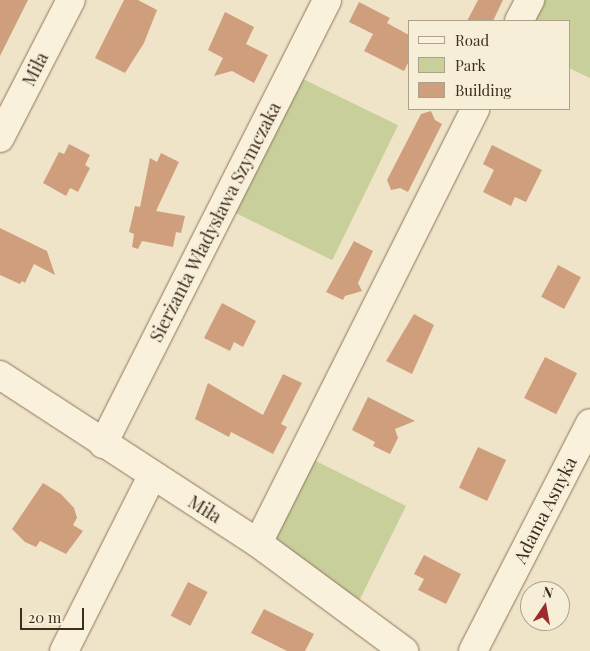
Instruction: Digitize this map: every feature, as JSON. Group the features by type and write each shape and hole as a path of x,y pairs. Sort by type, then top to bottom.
{"street":[{"name":"Miła","path":"0,138 71,0"},
{"name":"Sierżanta Władysława Szymczaka","path":"103,444 326,0"},
{"path":"520,20 530,0"},
{"path":"258,543 474,110"},
{"name":"Miła","path":"0,375 152,476 258,543 404,651"},
{"name":"Adama Asnyka","path":"473,651 590,423"},
{"path":"64,651 152,476"}],"green space":[{"path":"544,0 590,0 590,78 570,68 570,20 534,20"},
{"path":"301,78 398,125 332,260 235,213"},
{"path":"312,459 406,506 358,603 278,543 275,531"}],"building":[{"path":"0,0 28,0 0,56"},
{"path":"124,0 138,0 157,10 144,43 125,73 95,58"},
{"path":"478,0 503,0 493,20 468,20"},
{"path":"359,2 390,18 387,23 408,34 408,63 404,71 364,51 373,34 349,22"},
{"path":"225,12 254,27 246,44 268,55 254,83 232,71 214,76 223,58 208,50"},
{"path":"431,111 435,120 442,124 408,192 400,188 391,190 387,180 421,114"},
{"path":"69,144 90,155 85,165 90,168 78,192 70,188 66,196 43,183 59,152 64,154"},
{"path":"492,145 542,170 526,202 515,197 511,206 483,192 494,170 483,164"},
{"path":"161,153 179,162 156,211 185,216 181,233 176,232 173,247 142,241 138,249 132,247 134,234 129,232 135,206 140,207 150,158 157,162"},
{"path":"0,228 47,251 55,275 34,264 25,283 22,281 20,284 0,275"},
{"path":"354,241 373,251 358,283 362,291 345,296 343,300 326,292"},
{"path":"558,265 581,277 564,309 541,297"},
{"path":"222,303 256,321 243,347 234,342 230,351 204,338"},
{"path":"414,314 434,325 412,374 386,361"},
{"path":"545,357 577,373 556,414 524,398"},
{"path":"283,374 302,383 281,424 287,427 273,454 231,432 229,437 195,419 208,383 263,415"},
{"path":"368,397 415,421 395,429 398,438 390,454 373,446 375,442 352,430"},
{"path":"478,447 506,460 487,501 459,488"},
{"path":"43,483 61,494 74,508 77,518 73,525 83,531 66,554 40,541 36,547 25,542 12,529"},
{"path":"424,555 461,574 446,604 418,590 424,579 414,574"},
{"path":"188,582 208,592 190,626 171,616"},
{"path":"264,609 314,634 305,651 287,651 251,633"}]}
